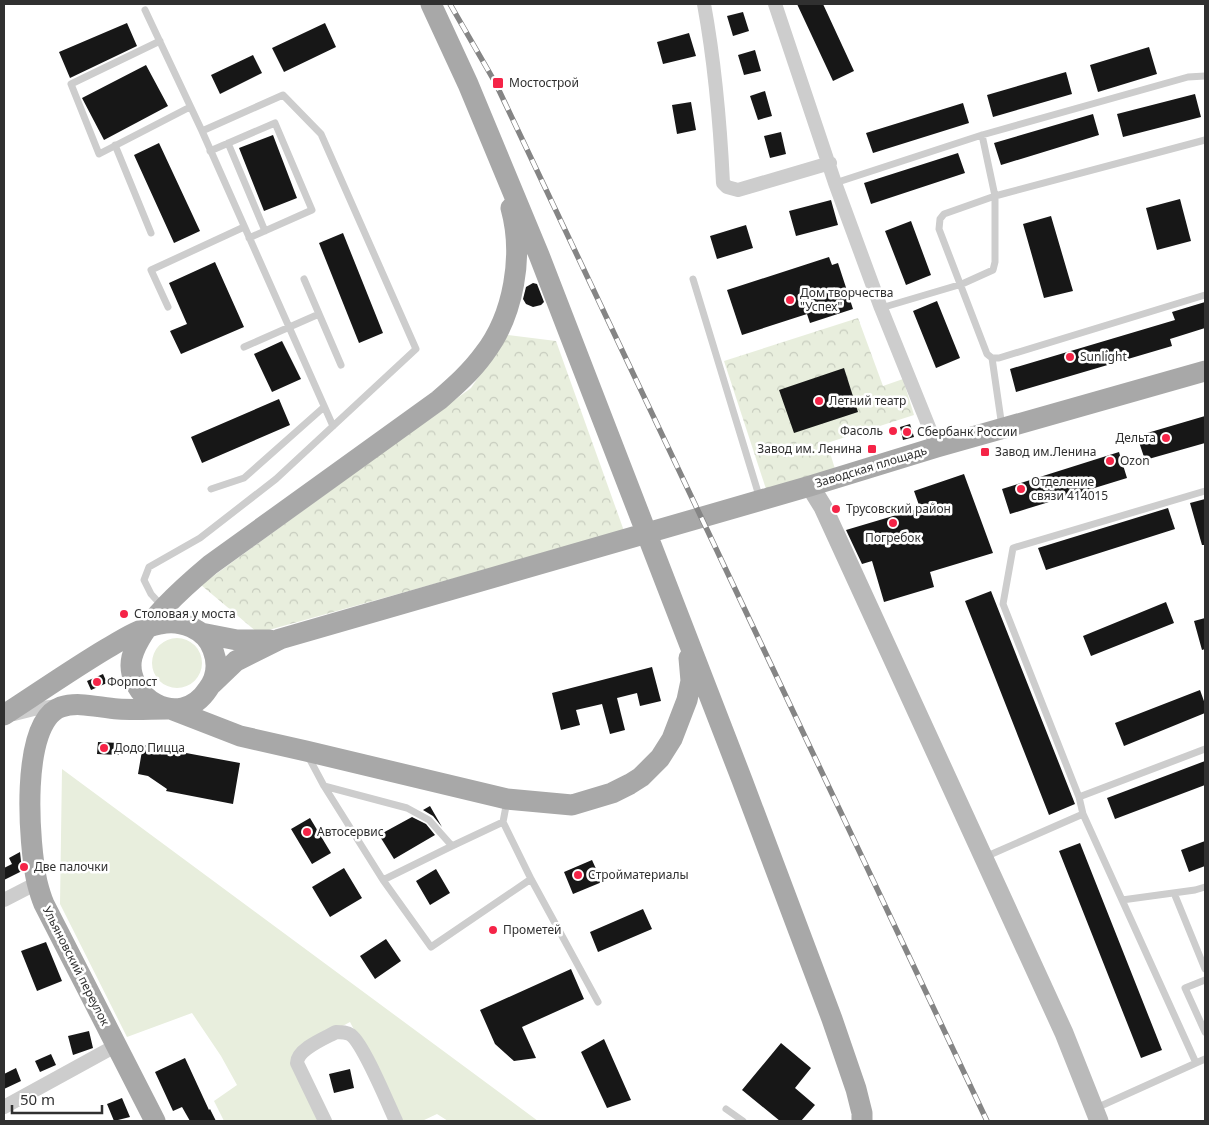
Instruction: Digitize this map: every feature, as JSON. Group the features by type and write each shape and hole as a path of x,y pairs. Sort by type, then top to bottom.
{"main road":[{"path":"431,4 468,84 539,256 685,631 832,1019 864,1117"},
{"path":"499,162 514,217 515,270 509,304 486,352 467,376 439,400 210,565 186,585 164,608 136,646 132,658 135,681 141,691 150,699 170,709 240,736 507,799 572,805 630,784 641,777 660,758 672,739 687,700 691,680 685,631"},
{"name":"Заводская площадь","path":"280,639 810,486 937,446 1205,371"},
{"path":"4,716 133,633 162,623 175,622 187,625 201,633 220,638 246,641 280,639"},
{"path":"201,633 211,644 216,660 216,672 212,684"},
{"path":"68,705 118,709 183,709 197,702 212,684 236,661 280,639"},
{"name":"Ульяновский переулок","path":"68,705 51,713 36,740 30,803 32,844 37,882 44,904 155,1121"}],"street":[{"path":"704,4 719,105 723,182 727,187 738,190 830,163"},
{"path":"775,4 835,182 881,308 937,446"},
{"path":"810,486 824,507 1064,1033 1096,1115"},
{"path":"4,716 34,709 68,705"},
{"path":"4,900 37,882"},
{"path":"326,1121 296,1063 302,1051 336,1032 342,1032 349,1033 359,1044 396,1121"},
{"path":"4,1107 117,1045"}],"lane":[{"path":"145,10 202,131 332,426"},
{"path":"160,41 71,84 99,154 190,107"},
{"path":"835,182 982,135 1188,77 1205,76"},
{"path":"164,608 151,594 144,580 149,567 200,538 276,479 416,349 321,134 283,95 202,131"},
{"path":"210,151 275,123 279,131 312,210 249,238"},
{"path":"881,308 962,284 991,272 995,266 995,196 982,135"},
{"path":"1205,140 995,196 944,214 940,219 939,228 962,284 987,354 992,358 999,358 1205,295"},
{"path":"228,143 265,231"},
{"path":"116,146 151,233"},
{"path":"168,307 151,270 244,227"},
{"path":"304,279 341,365"},
{"path":"694,279 760,500"},
{"path":"244,347 319,314"},
{"path":"992,358 1002,428"},
{"path":"210,489 244,478 324,408"},
{"path":"1196,1063 1083,814 1079,797 1002,604 1013,548 1205,491"},
{"path":"1079,797 1205,749"},
{"path":"306,751 324,786 383,880 431,948 531,879"},
{"path":"324,786 407,808 429,820 452,846"},
{"path":"507,799 504,822 531,879 598,1002"},
{"path":"983,858 1083,814"},
{"path":"383,880 504,822"},
{"path":"1122,900 1196,890 1205,886"},
{"path":"1174,893 1205,969"},
{"path":"1205,980 1185,988 1205,1032"},
{"path":"1096,1115 1205,1058"},
{"path":"726,1108 743,1121"}],"green space":[{"path":"858,318 883,386 903,379 914,415 827,443 835,469 766,489 724,361"},
{"path":"507,335 556,341 624,531 258,633 201,585 471,388"},
{"path":"172,638 182,638 195,645 202,658 202,668 195,681 182,688 172,688 163,684 156,677 152,668 152,658 156,649 163,642"},
{"path":"62,769 538,1121 448,1121 437,1114 422,1121 401,1121 350,1022 296,1051 330,1121 224,1121 214,1101 237,1085 221,1056 192,1013 127,1037 60,904"}],"building":[{"path":"797,4 823,4 854,71 833,81"},
{"path":"743,12 749,31 733,36 727,16"},
{"path":"127,23 137,46 70,78 59,52"},
{"path":"325,23 336,47 284,72 272,48"},
{"path":"689,33 696,56 663,64 657,42"},
{"path":"1149,47 1157,74 1098,92 1090,65"},
{"path":"755,50 761,71 744,75 738,55"},
{"path":"253,55 262,73 220,94 211,75"},
{"path":"146,65 168,106 104,140 82,98"},
{"path":"1066,72 1072,94 993,117 987,95"},
{"path":"765,91 772,116 758,120 750,96"},
{"path":"1195,94 1201,117 1123,137 1117,114"},
{"path":"691,102 696,130 677,134 672,105"},
{"path":"963,103 969,123 873,153 866,133"},
{"path":"1093,114 1099,135 1001,165 994,143"},
{"path":"781,132 786,154 770,158 764,136"},
{"path":"273,135 297,198 264,211 239,148"},
{"path":"159,143 200,231 174,243 134,155"},
{"path":"958,153 965,173 871,204 864,183"},
{"path":"1180,199 1191,241 1157,250 1146,208"},
{"path":"831,200 838,225 796,236 789,211"},
{"path":"1051,216 1073,291 1044,298 1023,224"},
{"path":"911,221 931,275 906,285 885,231"},
{"path":"746,225 753,248 717,259 710,236"},
{"path":"343,233 383,333 359,343 319,243"},
{"name":"Дом творчества \"Успех\"","path":"829,257 832,265 838,263 853,309 810,323 807,314 742,335 727,290"},
{"path":"215,262 244,327 181,354 170,331 187,324 169,283"},
{"path":"533,283 537,284 544,302 533,307 526,304 523,299 526,287"},
{"path":"937,301 960,358 936,368 913,311"},
{"path":"1205,302 1205,328 1170,339 1172,346 1016,392 1010,369 1175,320 1172,312"},
{"path":"282,341 301,379 272,392 254,354"},
{"name":"Летний театр","path":"844,368 858,412 794,433 779,390"},
{"path":"279,399 290,425 202,463 191,437"},
{"path":"1205,416 1205,443 1145,460 1137,436"},
{"name":"Сбербанк России","path":"910,424 914,437 903,440 900,427"},
{"path":"1119,452 1127,478 1010,514 1002,489"},
{"path":"964,474 993,553 930,572 934,587 884,602 872,561 862,564 846,530 920,508 914,491"},
{"path":"1205,499 1205,545 1202,545 1190,503"},
{"path":"1168,508 1175,529 1046,570 1038,548"},
{"path":"991,591 1075,804 1049,815 965,601"},
{"path":"1166,602 1174,623 1091,656 1083,636"},
{"path":"1205,618 1205,649 1202,650 1194,621"},
{"path":"652,667 661,701 640,706 637,693 617,698 625,730 610,734 602,704 576,710 580,725 561,730 552,693"},
{"name":"Форпост","path":"103,674 107,683 91,690 87,681"},
{"path":"1200,690 1205,704 1205,713 1124,746 1115,723"},
{"path":"98,742 119,743 119,755 97,754"},
{"path":"143,745 240,763 233,804 166,791 167,789 148,776 138,774"},
{"path":"1205,761 1205,785 1115,819 1107,798"},
{"path":"430,806 442,827 433,816 423,810"},
{"path":"412,817 426,824 435,835 394,859 379,835"},
{"path":"310,818 331,853 312,864 291,829"},
{"path":"1205,841 1205,866 1189,872 1181,850"},
{"path":"1080,843 1162,1050 1141,1058 1059,851"},
{"path":"20,852 22,871 4,880 4,868 12,864 9,858"},
{"path":"592,860 602,882 573,894 564,872"},
{"path":"344,868 362,898 330,917 312,887"},
{"path":"436,869 450,893 430,905 416,881"},
{"path":"643,909 652,929 598,952 590,932"},
{"path":"386,939 401,961 375,979 360,956"},
{"path":"46,942 62,981 37,991 21,951"},
{"path":"571,969 584,999 522,1027 536,1058 514,1061 495,1044 480,1010"},
{"path":"89,1031 93,1048 73,1055 68,1036"},
{"path":"604,1039 631,1100 607,1108 581,1052"},
{"path":"781,1043 811,1068 795,1088 815,1105 801,1121 780,1121 742,1090"},
{"path":"51,1054 56,1065 40,1072 35,1061"},
{"path":"185,1058 216,1121 190,1121 182,1107 173,1111 155,1072"},
{"path":"16,1068 21,1081 4,1089 4,1074"},
{"path":"350,1069 354,1088 334,1093 329,1074"},
{"path":"122,1098 130,1117 114,1121 107,1104"}],"railway":[{"path":"450,4 496,84 987,1121"}],"place":[{"name":"Мостострой","path":"498,83"},
{"name":"Дом творчества \"Успех\"","path":"790,300"},
{"name":"Sunlight","path":"1070,357"},
{"name":"Летний театр","path":"819,401"},
{"name":"Фасоль","path":"893,431"},
{"name":"Сбербанк России","path":"907,432"},
{"name":"Дельта","path":"1166,438"},
{"name":"Завод им. Ленина","path":"872,449"},
{"name":"Завод им.Ленина","path":"985,452"},
{"name":"Ozon","path":"1110,461"},
{"name":"Отделение связи 414015","path":"1021,489"},
{"name":"Трусовский район","path":"836,509"},
{"name":"Погребок","path":"893,523"},
{"name":"Столовая у моста","path":"124,614"},
{"name":"Форпост","path":"97,682"},
{"name":"Додо Пицца","path":"104,748"},
{"name":"Автосервис","path":"307,832"},
{"name":"Две палочки","path":"24,867"},
{"name":"Стройматериалы","path":"578,875"},
{"name":"Прометей","path":"493,930"}]}
